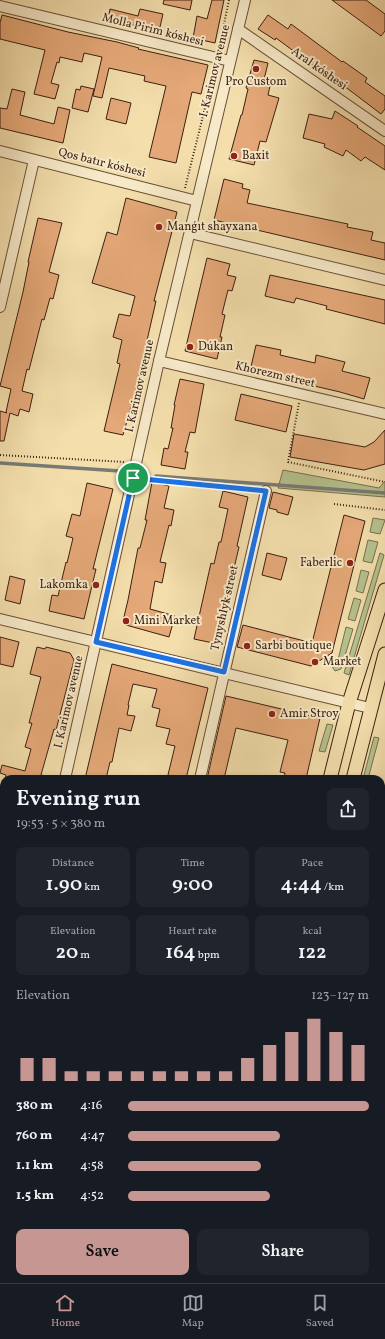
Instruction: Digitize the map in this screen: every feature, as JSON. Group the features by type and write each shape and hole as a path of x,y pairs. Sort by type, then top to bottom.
{"main road":[{"path":"331,775 349,703 385,590"},
{"path":"353,775 385,654"}],"street":[{"name":"I. Karimov avenue","path":"66,775 159,361 230,61 246,0"},
{"name":"Molla Pirim kóshesi","path":"0,6 230,61"},
{"name":"Aral kóshesi","path":"238,29 385,131"},
{"name":"Qos batır kóshesi","path":"0,151 197,201"},
{"path":"0,307 34,160"},
{"path":"190,233 385,280"},
{"name":"Khorezm street","path":"159,361 385,414"},
{"name":"Tynyshlyk street","path":"201,775 266,491"},
{"path":"0,619 370,708"}],"path":[{"path":"300,394 288,462 385,482"},
{"path":"0,455 136,462"},
{"path":"133,478 266,491"},
{"path":"334,504 385,510"}],"green space":[{"path":"283,470 379,488 385,481 385,497 278,488"},
{"path":"373,518 385,520 380,534 370,532"},
{"path":"368,540 378,542 372,563 363,561"},
{"path":"380,553 384,555 349,675 344,673"},
{"path":"361,570 369,572 363,593 356,591"},
{"path":"354,598 361,600 355,621 348,619"},
{"path":"346,627 353,629 341,669 335,671 331,665 338,660"},
{"path":"327,724 333,725 325,752 319,751"},
{"path":"374,737 379,738 369,775 364,775"}],"building":[{"path":"164,0 192,0 190,10 163,4"},
{"path":"212,0 224,0 215,43 193,38 197,16 207,19"},
{"path":"332,0 366,0 385,14 385,31 381,36"},
{"path":"110,9 138,16 140,9 163,14 159,31 108,19"},
{"path":"2,15 208,65 201,94 192,92 176,163 149,157 166,86 144,81 145,76 109,68 102,98 93,96 102,57 84,53 82,62 60,57 51,83 59,85 55,99 34,94 45,50 0,39 0,23"},
{"path":"268,15 288,29 291,24 342,62 343,61 367,78 365,82 385,96 385,109 381,114 331,76 330,78 276,38 275,40 258,29"},
{"path":"254,60 268,63 263,84 270,86 268,95 279,98 266,142 260,141 254,165 229,159 242,115 248,89 246,88"},
{"path":"81,86 94,89 88,112 72,108 76,89 80,90"},
{"path":"12,89 25,92 20,115 54,124 58,107 70,110 63,143 0,128 0,108 7,109"},
{"path":"111,98 131,103 126,124 106,119"},
{"path":"335,111 385,146 385,170 365,157 361,161 346,150 343,156 324,147 325,144 303,138 309,114 332,119"},
{"path":"224,179 243,184 242,188 250,190 247,203 348,224 347,227 373,232 371,240 385,243 385,260 214,220"},
{"path":"126,198 177,212 154,301 156,301 135,393 123,435 104,431 120,364 117,363 122,340 113,337 119,314 130,316 135,296 92,283 107,232 117,235"},
{"path":"38,218 62,223 49,272 59,275 53,299 50,298 44,320 42,319 22,391 33,394 29,412 20,409 18,416 10,413 4,441 0,441 0,411 7,413 11,389 0,386 23,292"},
{"path":"207,258 230,264 227,275 236,277 232,291 228,290 222,314 225,315 217,359 185,351"},
{"path":"270,275 385,300 385,324 326,309 327,306 296,298 294,303 265,296"},
{"path":"256,345 281,350 280,355 315,363 316,355 345,362 342,371 370,378 364,399 250,371"},
{"path":"180,379 204,384 195,433 190,432 185,452 188,452 185,469 161,465 164,448 168,449 173,428 171,428 174,405"},
{"path":"241,394 292,406 286,432 235,420"},
{"path":"385,430 385,464 364,470 290,457 294,434 365,447 374,442"},
{"path":"152,482 169,486 164,508 174,510 171,526 169,525 160,562 166,563 162,583 155,581 150,609 175,616 169,637 126,625 123,621 138,548 140,548 147,520 145,520"},
{"path":"87,483 113,489 93,569 96,569 84,619 49,611 52,595 58,596 73,538 66,536 72,514 80,516"},
{"path":"223,491 248,497 237,546 239,547 221,623 218,644 194,639 211,563 214,564 219,542 221,542 228,509 219,507"},
{"path":"273,492 293,497 288,515 269,508"},
{"path":"344,515 365,521 332,653 311,666 237,647 243,625 312,643"},
{"path":"267,553 287,558 281,580 262,575"},
{"path":"10,576 25,580 20,604 5,600"},
{"path":"0,637 19,642 13,667 0,664"},
{"path":"37,647 45,649 46,647 70,653 74,660 56,730 54,729 41,775 6,775 0,773 2,765 25,771 31,749 25,747 32,723 29,723 41,677 30,674"},
{"path":"112,664 208,688 187,775 168,775 175,746 166,744 170,729 156,726 160,709 152,707 157,689 133,684 127,715 135,716 131,731 119,728 112,762 110,762 107,775 86,775"},
{"path":"226,696 320,718 307,775 285,775 285,773 280,772 288,740 236,728 225,775 208,775"}],"waterway":[{"path":"0,463 120,471"},
{"path":"156,476 385,493"}],"place":[{"name":"Pro Custom","path":"256,69"},
{"name":"Baxit","path":"234,156"},
{"name":"Manǵıt shayxana","path":"159,227"},
{"name":"Dúkan","path":"190,347"},
{"name":"Faberlic","path":"350,563"},
{"name":"Lakomka","path":"96,585"},
{"name":"Mini Market","path":"126,621"},
{"name":"Sarbi boutique","path":"247,646"},
{"name":"Market","path":"315,662"},
{"name":"Amir Stroy","path":"272,714"}],"route":[{"path":"133,478 266,491 224,672 96,642 133,478"}]}
